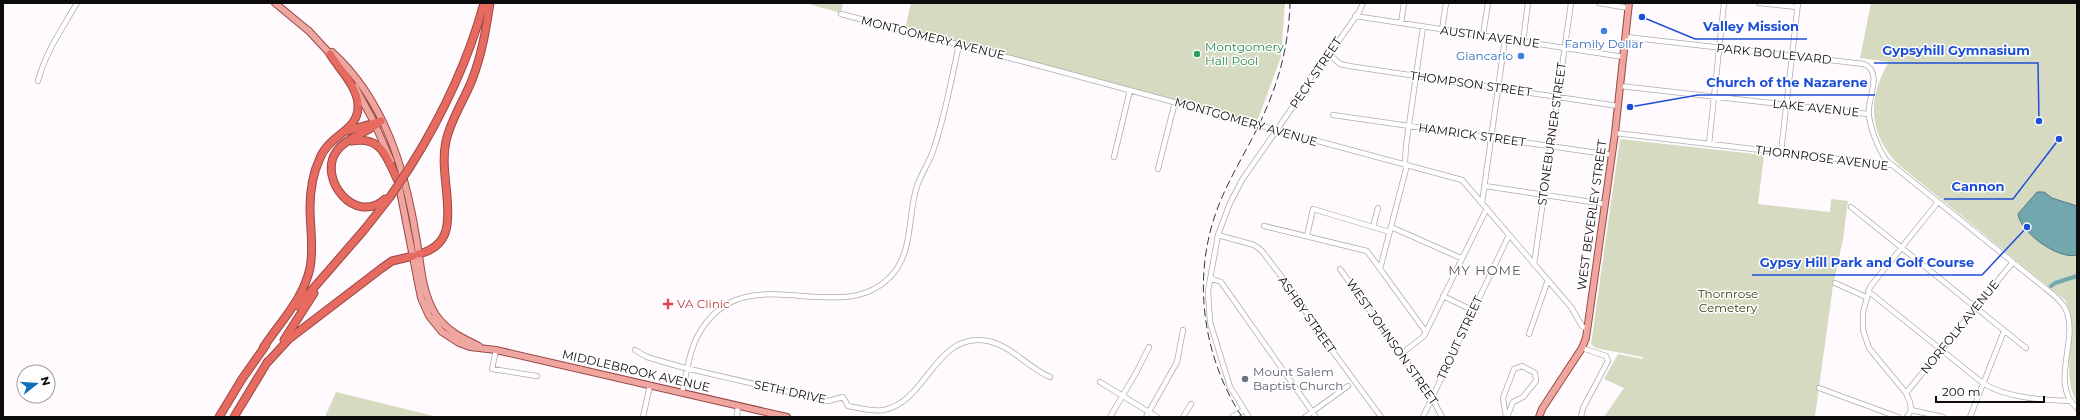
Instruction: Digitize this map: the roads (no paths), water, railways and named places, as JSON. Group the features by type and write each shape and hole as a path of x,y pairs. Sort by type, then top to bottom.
{"highway":[{"path":"263,348 327,274 389,195 419,153 440,117 456,83 484,3"},
{"path":"266,364 289,339 382,268 392,261 428,251 440,242 447,227 444,163 446,139 478,64 483,45 490,3"},
{"path":"219,417 242,378 298,301 305,285 312,259 310,208 314,176 324,149 334,138 353,124 356,117 358,101 355,92 330,54"},
{"path":"377,123 337,150 331,168 336,186 344,198 355,206 370,207 379,204 389,195"},
{"path":"343,132 377,123"},
{"path":"349,141 368,140 379,146 385,152 397,179"},
{"path":"234,417 266,364 290,332 327,274"}],"main road":[{"path":"275,3 308,30 353,74 377,123 397,179 416,255"},
{"name":"WEST BEVERLEY STREET","path":"1538,417 1582,348 1587,329 1615,133 1629,5"},
{"path":"308,30 351,80 377,123"},
{"name":"MIDDLEBROOK AVENUE","path":"377,123 401,167 413,218 416,255 415,267 423,304 437,327 459,343 470,347 481,347 496,350 787,417"},
{"name":"MIDDLEBROOK AVENUE","path":"416,255 427,296 435,314 454,333 481,347"}],"street":[{"path":"38,81 45,57 52,43 77,3"},
{"name":"PECK STREET","path":"1249,417 1230,387 1214,340 1208,311 1210,278 1218,235 1237,187 1304,90 1319,64 1363,3"},
{"path":"1401,23 1404,3"},
{"path":"1442,30 1446,3"},
{"path":"1483,35 1488,3"},
{"path":"1522,42 1528,3"},
{"name":"STONEBURNER STREET","path":"1534,265 1571,3"},
{"path":"1599,3 1629,5"},
{"path":"1709,144 1724,3"},
{"path":"1759,3 1797,5 1781,152"},
{"name":"MONTGOMERY AVENUE","path":"841,14 1175,102 1462,180 1571,307 1582,326 1587,329"},
{"name":"AUSTIN AVENUE","path":"1355,16 1624,57"},
{"path":"1380,269 1391,229 1405,165 1409,125 1423,27"},
{"name":"PARK BOULEVARD","path":"1626,37 1864,64 1872,71 1874,80 1868,114"},
{"path":"1482,203 1506,39"},
{"path":"682,392 687,368 695,343 705,324 720,310 751,295 770,293 851,297 874,290 894,272 906,250 916,187 935,147 959,45"},
{"name":"THOMPSON STREET","path":"1328,53 1340,64 1349,66 1618,106"},
{"name":"LAKE AVENUE","path":"1620,86 1868,114"},
{"path":"1114,157 1130,90"},
{"path":"1158,169 1175,102"},
{"path":"1868,114 1882,152 1891,165"},
{"name":"HAMRICK STREET","path":"1333,115 1612,155"},
{"name":"THORNROSE AVENUE","path":"1615,133 1891,165 2013,262 2056,298 2066,310 2069,328 2065,389 2070,401"},
{"path":"1485,186 1605,204"},
{"path":"1907,417 1911,410 1910,402 1906,393 1872,354 1867,343 1862,320 1866,297 1875,279 1938,202"},
{"path":"1851,207 2026,348"},
{"path":"1373,227 1378,208"},
{"path":"1401,354 1422,338 1426,332 1486,208"},
{"path":"1307,236 1313,209 1373,227 1391,229 1461,258"},
{"path":"1264,226 1362,249 1380,269 1426,332"},
{"name":"ASHBY STREET","path":"1218,235 1254,245 1262,250 1300,301 1315,328 1381,417"},
{"name":"TROUT STREET","path":"1423,417 1509,235"},
{"name":"NORFOLK AVENUE","path":"1906,393 2013,262"},
{"name":"WEST JOHNSON STREET","path":"1340,269 1432,398 1442,417"},
{"path":"1210,278 1221,282 1316,417"},
{"path":"1529,334 1548,280"},
{"path":"1835,282 1866,297"},
{"path":"1868,291 1984,384 1994,390 2037,398 2070,401 2077,408"},
{"path":"1443,296 1474,311"},
{"path":"1146,417 1177,362 1183,330"},
{"path":"1970,417 2004,331"},
{"name":"SETH DRIVE","path":"635,350 647,357 687,368 828,402 843,397 848,406 876,410 887,409 904,402 946,353 960,344 972,341 982,341 999,345 1042,374 1050,377"},
{"path":"1110,417 1149,347"},
{"path":"1581,417 1583,408 1608,361 1606,356 1582,348"},
{"path":"496,350 492,369 537,376"},
{"path":"1522,366 1534,371 1536,381 1523,397 1513,402 1506,417 1503,398 1514,369 1522,366"},
{"path":"1100,382 1158,417"},
{"path":"643,417 650,385"},
{"path":"1305,417 1348,386"},
{"path":"1819,388 1898,417"},
{"path":"1182,417 1191,404"},
{"path":"737,417 738,405"},
{"path":"1232,417 1244,410"},
{"path":"1911,410 1943,417"}],"water":[{"path":"2037,192 2044,192 2052,198 2077,206 2077,255 2060,253 2051,249 2041,243 2025,229 2018,214"}],"waterway":[{"path":"2051,286 2055,283 2077,276"}],"railway":[{"path":"1242,417 1228,393 1217,367 1209,340 1203,284 1205,256 1211,229 1220,202 1261,121 1276,83 1286,44 1290,3"}],"place":[{"name":"Valley Mission","path":"1642,17"},
{"name":"Family Dollar","path":"1604,31"},
{"name":"Montgomery Hall Pool","path":"1197,54"},
{"name":"Giancarlo","path":"1521,56"},
{"name":"Church of the Nazarene","path":"1630,107"},
{"name":"Gypsyhill Gymnasium","path":"2039,121"},
{"name":"Cannon","path":"2059,139"},
{"name":"Gypsy Hill Park and Golf Course","path":"2027,227"},
{"name":"VA Clinic","path":"668,304"},
{"name":"Mount Salem Baptist Church","path":"1245,379"}],"district":[{"name":"MY HOME","path":"1485,270"}],"park label":[{"name":"Thornrose Cemetery","path":"1728,301"}]}
